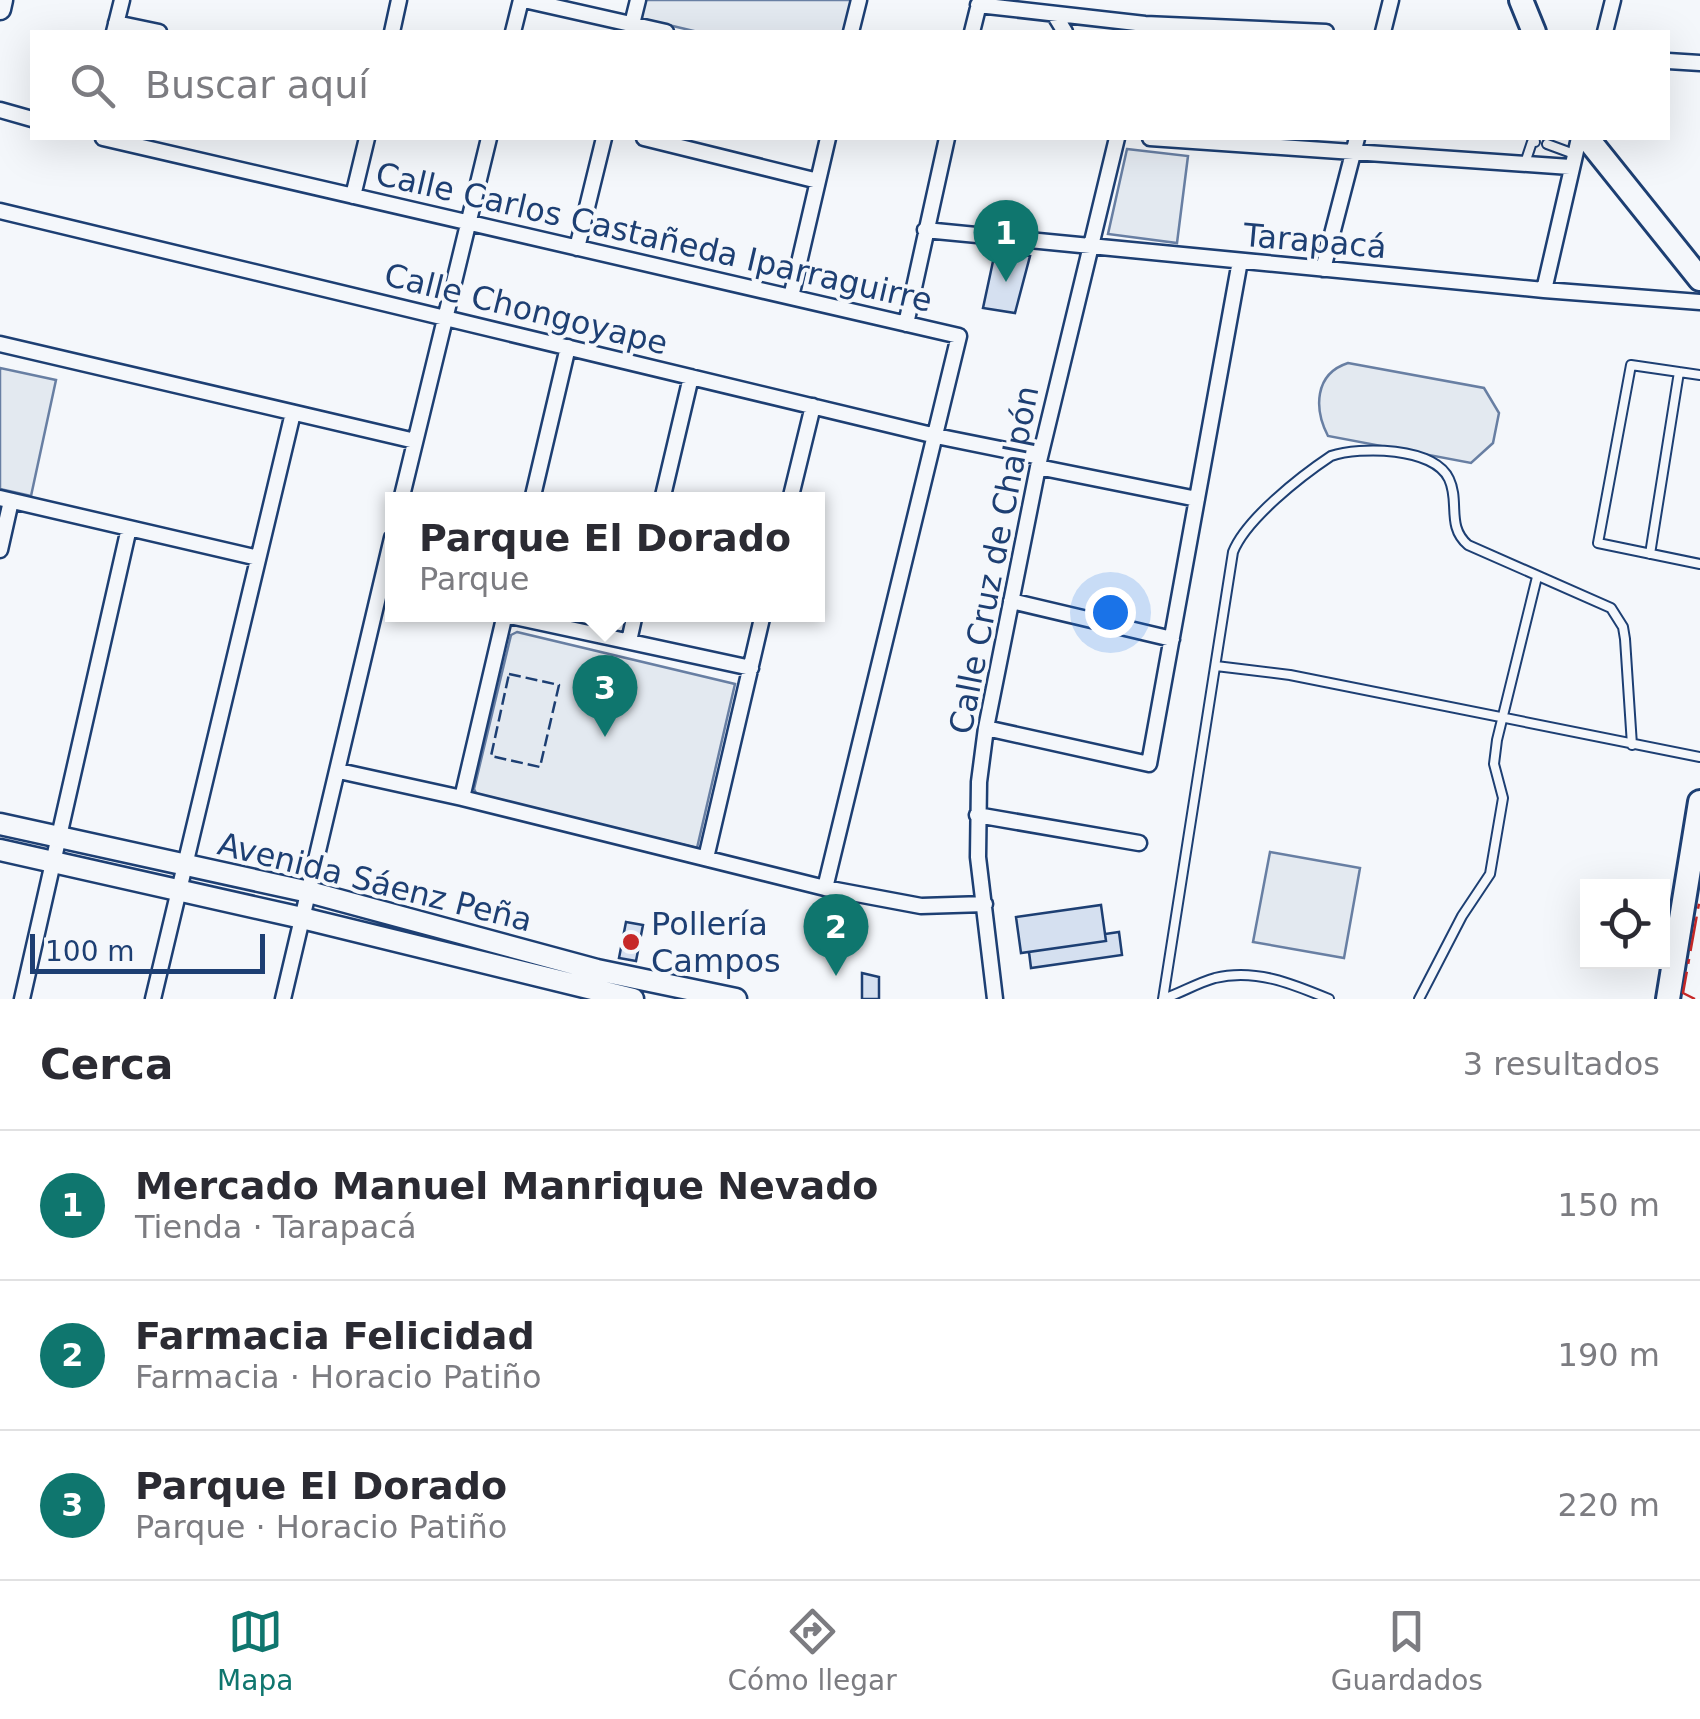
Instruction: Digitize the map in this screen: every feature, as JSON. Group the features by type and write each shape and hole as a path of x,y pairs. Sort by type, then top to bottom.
{"main road":[{"path":"1522,0 1533,30"},
{"path":"1577,153 1700,280"},
{"path":"1668,999 1700,802"}],"street":[{"path":"0,8 2,0"},
{"path":"115,28 122,0"},
{"path":"392,30 399,0"},
{"path":"514,30 523,0 631,28 638,0"},
{"path":"852,30 859,0"},
{"path":"1384,30 1391,0"},
{"path":"1606,30 1614,0"},
{"path":"972,30 979,3 1144,28 1235,30"},
{"path":"1054,14 1064,30"},
{"path":"1670,61 1700,63"},
{"path":"0,110 30,118"},
{"name":"Calle Carlos Castañeda Iparraguirre","path":"113,140 959,336 936,436"},
{"path":"353,196 367,140"},
{"path":"404,492 489,140"},
{"path":"577,248 604,140"},
{"path":"652,140 818,181"},
{"path":"791,297 828,140"},
{"path":"906,324 947,140"},
{"name":"Calle Cruz de Chalpón","path":"994,999 978,857 977,815 986,728 1039,462 1116,140"},
{"path":"1209,140 1355,145 1525,164 1577,153 1544,290"},
{"path":"1323,269 1355,145"},
{"name":"Calle Chongoyape","path":"0,210 1197,499"},
{"name":"Tarapacá","path":"925,230 1700,302"},
{"path":"986,728 1149,764 1240,261"},
{"path":"0,344 415,441"},
{"path":"534,492 568,347"},
{"path":"664,492 691,377"},
{"path":"792,492 812,406"},
{"path":"153,999 292,412"},
{"path":"825,888 936,436"},
{"path":"0,550 6,500 258,558"},
{"path":"22,999 128,528"},
{"path":"283,999 385,569"},
{"path":"1011,600 1172,639"},
{"path":"462,798 503,622"},
{"path":"537,622 751,668"},
{"path":"629,642 633,622"},
{"path":"706,858 761,622"},
{"path":"339,772 462,798 825,888 921,906 984,904"},
{"path":"977,815 1139,843"},
{"name":"Avenida Sáenz Peña","path":"0,824 308,892 597,970 736,999"},
{"name":"Avenida Sáenz Peña","path":"0,850 302,918 633,999"}],"lane":[{"path":"1525,164 1533,141"},
{"path":"1547,144 1577,153"},
{"path":"1700,375 1631,365 1598,543 1699,563 1700,553"},
{"path":"1650,554 1679,372"},
{"path":"1163,999 1230,564 1238,538 1263,511 1321,463 1344,451 1394,452 1438,466 1452,485 1454,527 1459,537 1537,577 1612,608 1625,639 1632,744"},
{"path":"1419,999 1474,896 1490,874 1502,798 1494,764 1537,577"},
{"path":"1216,666 1290,675 1700,757"},
{"path":"1163,999 1218,977 1246,975 1276,979 1329,999"}],"shaded area":[{"path":"644,0 852,0 845,30 690,30 639,18"},
{"path":"1127,149 1188,156 1177,243 1108,234"},
{"path":"1348,363 1484,388 1499,413 1493,443 1471,463 1328,436 1320,415 1320,394 1329,375"},
{"path":"0,368 56,380 31,496 0,489"},
{"path":"517,632 735,684 697,848 477,795 474,789 511,635"},
{"path":"1270,852 1360,868 1344,958 1253,942"}],"building":[{"path":"995,252 1030,256 1015,313 983,308"},
{"path":"1101,905 1106,941 1021,953 1016,917"},
{"name":"Pollería Campos","path":"626,922 643,925 636,961 619,958"},
{"path":"1119,932 1122,955 1031,968 1029,952 1106,941 1105,934"},
{"path":"862,973 879,977 879,999 862,999"}],"fence":[{"path":"509,674 559,685 540,767 491,756 509,674"}],"power":[{"path":"1695,999 1683,993 1700,898"}],"place":[{"name":"Mercado Manuel Manrique Nevado","path":"1006,282"},
{"name":"Parque El Dorado","path":"605,737"},
{"name":"Pollería Campos","path":"631,942"},
{"name":"Farmacia Felicidad","path":"836,976"}]}
